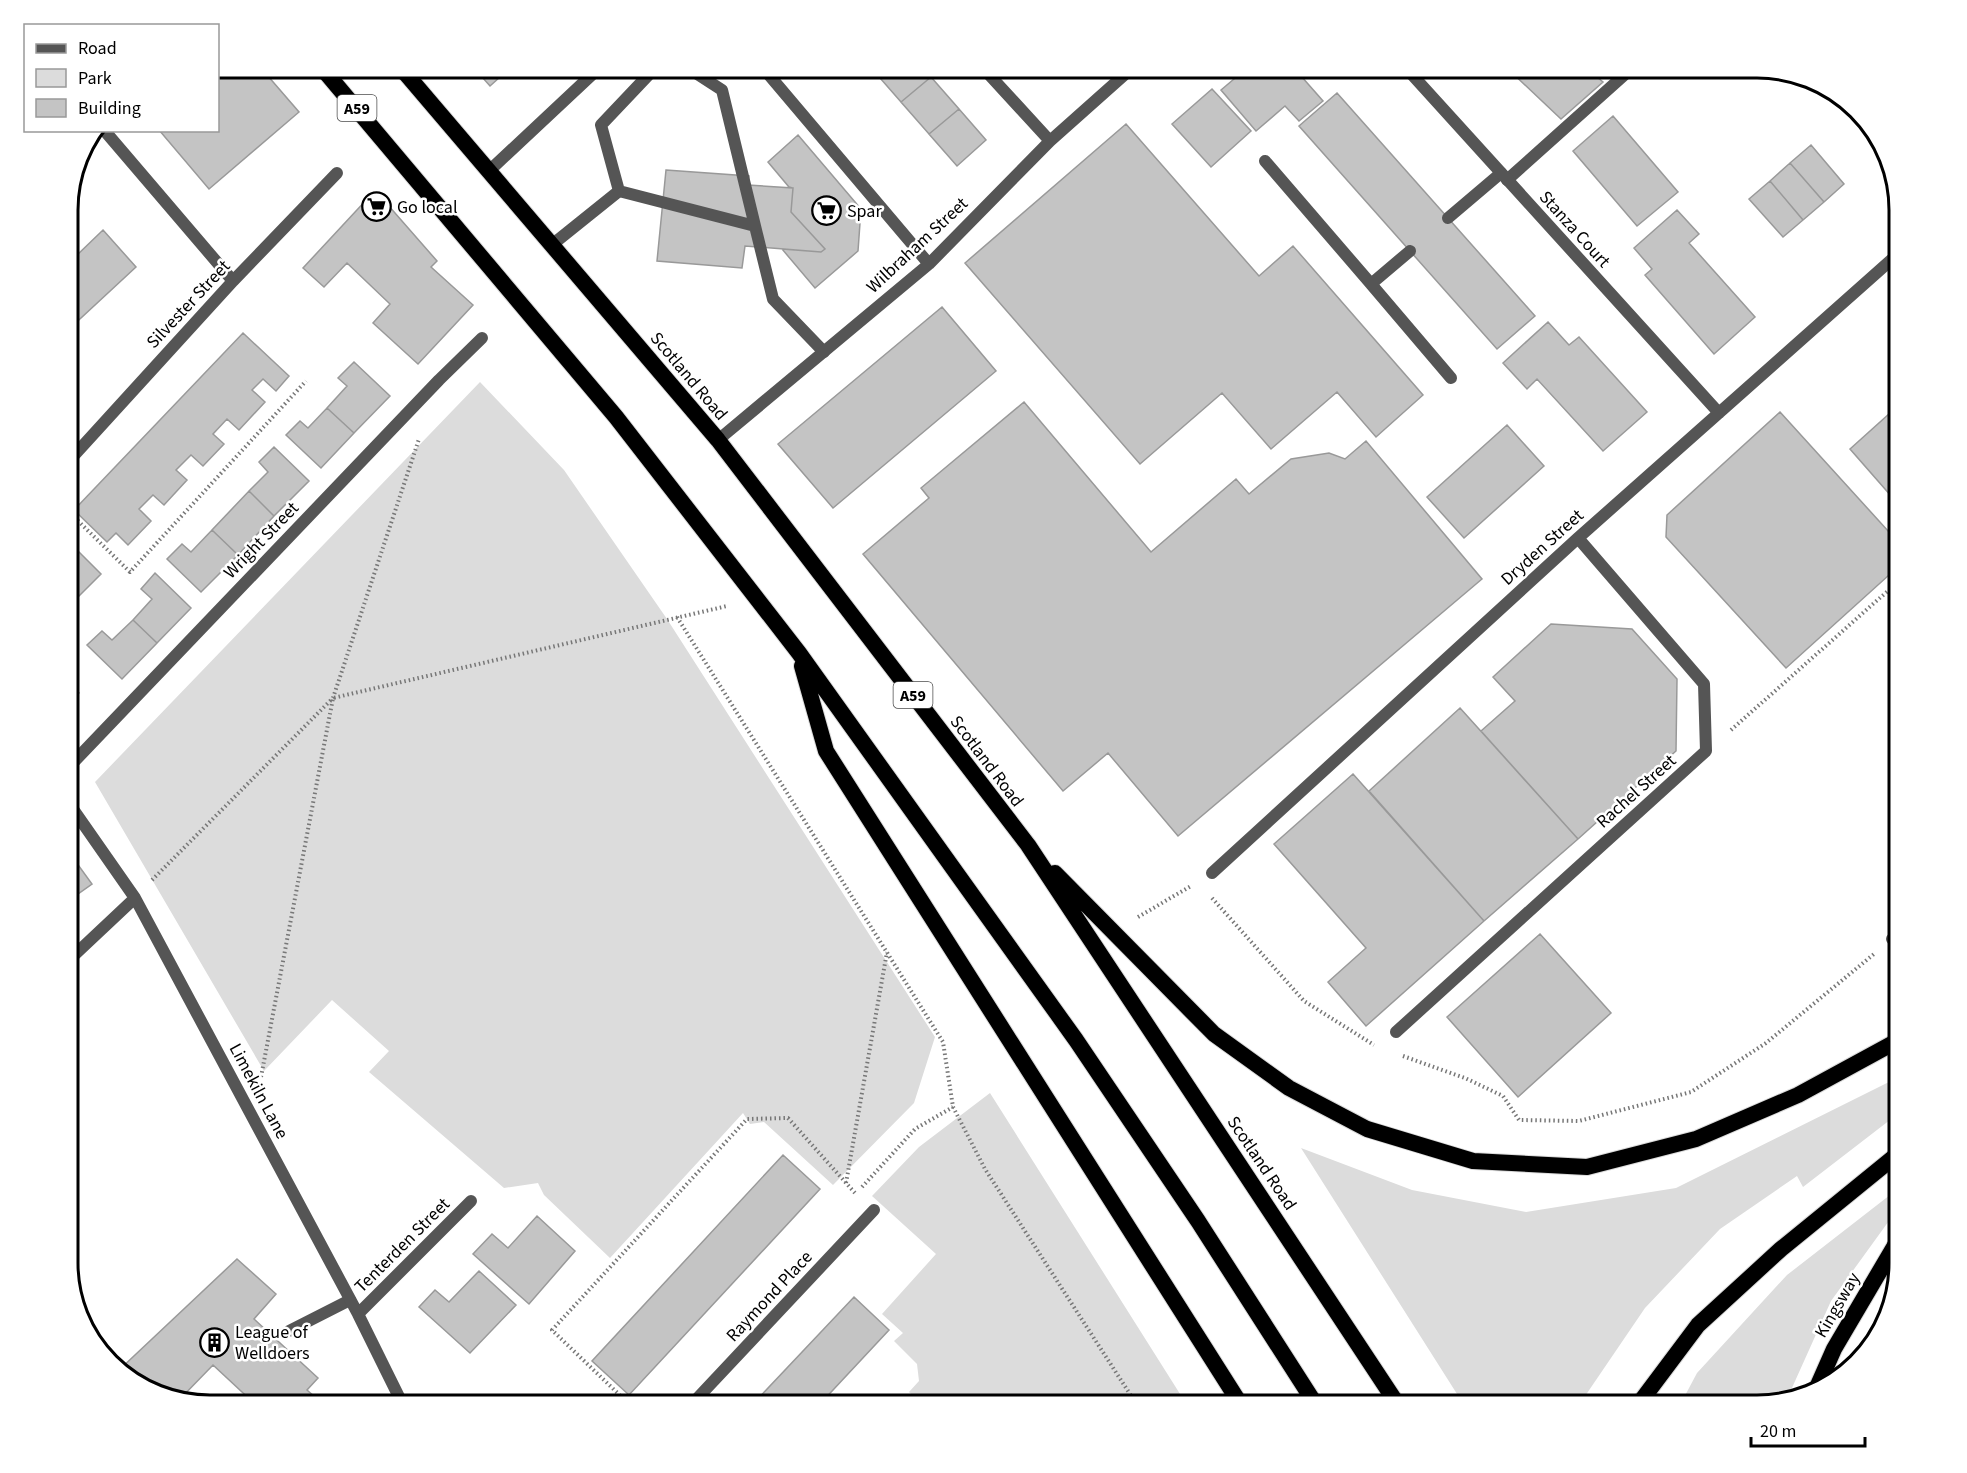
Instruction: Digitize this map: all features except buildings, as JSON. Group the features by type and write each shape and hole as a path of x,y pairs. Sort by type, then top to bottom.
{"highway":[{"name":"A59","path":"330,78 616,417 799,653 1076,1040 1198,1221 1309,1395"},
{"name":"Scotland Road","path":"410,78 718,440 1028,845 1391,1395"},
{"path":"799,653 826,751 1234,1395"},
{"path":"1028,845 1214,1034 1289,1088 1366,1129 1473,1161 1587,1167 1696,1139 1798,1095 1889,1045"},
{"path":"1646,1395 1698,1325 1780,1249 1889,1161"},
{"name":"Kingsway","path":"1821,1378 1834,1349 1889,1256"}],"street":[{"path":"489,171 587,78"},
{"path":"619,191 601,125 646,78"},
{"path":"703,78 722,90 774,299 824,352"},
{"path":"771,78 929,264"},
{"path":"992,78 1050,141"},
{"name":"Wilbraham Street","path":"718,440 929,264 1050,141 1121,78"},
{"name":"Stanza Court","path":"1415,78 1719,413"},
{"path":"1448,218 1504,177 1620,78"},
{"path":"106,132 233,281"},
{"path":"1265,161 1451,378"},
{"name":"Silvester Street","path":"78,451 233,281 337,173"},
{"path":"619,191 755,226"},
{"path":"553,244 619,191"},
{"path":"1371,284 1410,251"},
{"name":"Dryden Street","path":"1212,873 1578,538 1889,262"},
{"name":"Wright Street","path":"78,758 439,380 482,338"},
{"path":"1578,538 1704,684 1706,752"},
{"name":"Rachel Street","path":"1396,1032 1706,752"},
{"name":"Limekiln Lane","path":"78,816 135,898 358,1314 398,1395"},
{"path":"78,952 135,898"},
{"name":"Tenterden Street","path":"358,1314 471,1201"},
{"name":"Raymond Place","path":"702,1395 874,1210"},
{"path":"289,1331 350,1300"}],"path":[{"path":"78,521 130,572 306,381"},
{"path":"254,1119 333,698 420,437"},
{"path":"1706,752 1889,590"},
{"path":"135,898 333,698 758,598"},
{"path":"677,617 943,1042 953,1107 985,1169 1130,1395"},
{"path":"1113,932 1212,873"},
{"path":"1198,882 1304,1001 1377,1047 1396,1032"},
{"path":"1399,1055 1465,1078 1503,1096 1519,1120 1579,1121 1692,1092 1766,1043 1889,941"},
{"path":"846,1184 887,952"},
{"path":"855,1194 915,1129 953,1107"},
{"path":"619,1395 552,1330 747,1119 788,1118 855,1194 874,1210"}],"green space":[{"path":"480,382 564,470 667,619 935,1037 914,1103 833,1185 764,1122 750,1124 743,1113 610,1258 544,1195 538,1183 504,1188 369,1072 389,1051 332,1000 264,1071 95,782"},
{"path":"1889,1082 1889,1121 1803,1187 1797,1176 1720,1229 1645,1308 1586,1395 1458,1395 1301,1148 1412,1190 1526,1212 1676,1188"},
{"path":"990,1093 1181,1395 912,1395 909,1392 919,1381 917,1364 894,1341 903,1333 882,1314 936,1254 872,1196 919,1147"},
{"path":"1889,1196 1889,1221 1831,1301 1791,1391 1757,1395 1685,1395 1697,1373 1787,1275"}],"place":[{"name":"Go local","path":"376,207"},
{"name":"Spar","path":"826,211"},
{"name":"League of Welldoers","path":"214,1342"}]}
